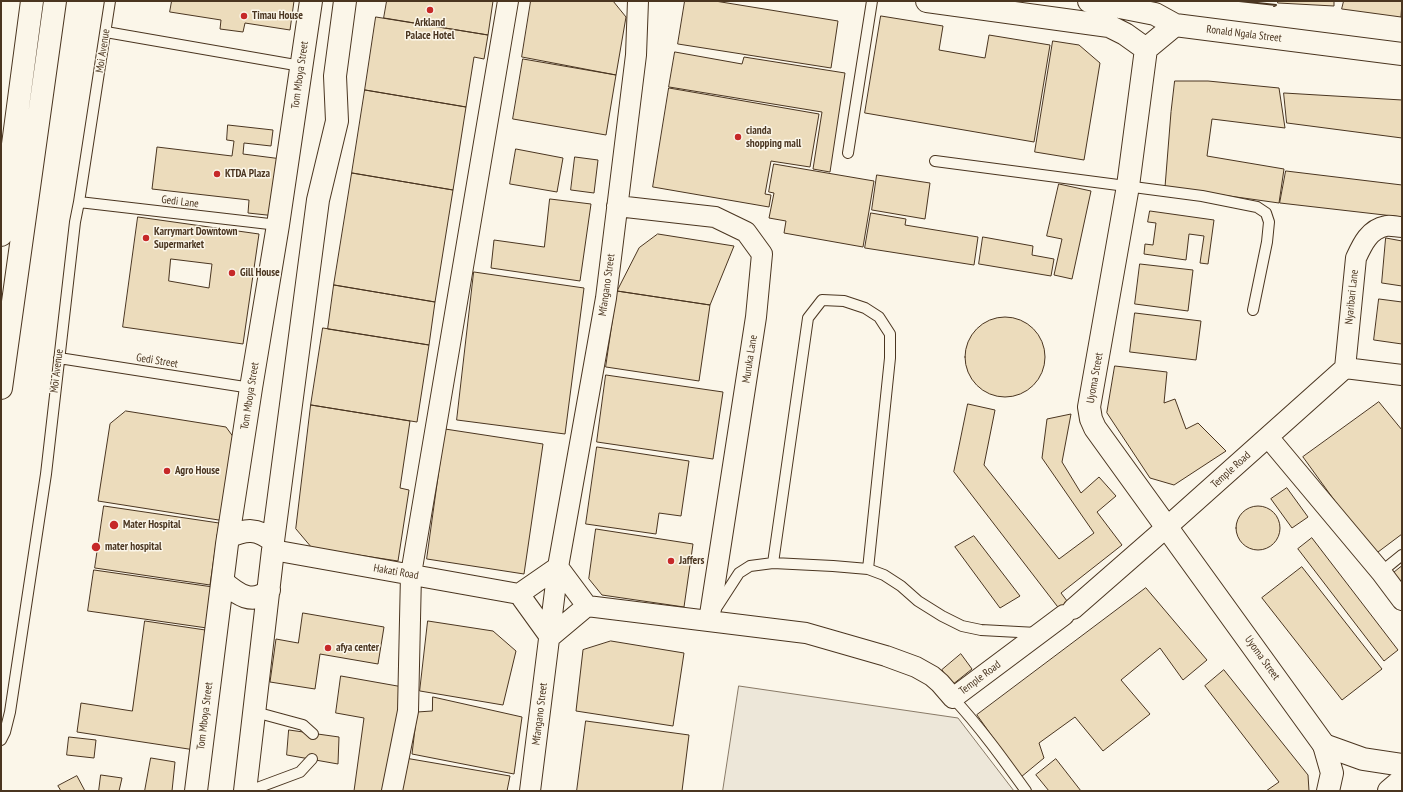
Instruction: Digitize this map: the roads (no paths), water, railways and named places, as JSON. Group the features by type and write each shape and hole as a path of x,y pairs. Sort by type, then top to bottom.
{"main road":[{"path":"1,235 32,1"},
{"path":"1,388 5,337 55,1"},
{"name":"Tom Mboya Street","path":"196,791 228,537 250,388 278,225 310,1"},
{"path":"245,791 273,546 318,200 337,121 335,76 345,1"},
{"path":"927,1 1109,26 1125,34 1146,49 1175,25"},
{"name":"Ronald Ngala Street","path":"1089,1 1155,14 1175,25 1402,54"},
{"name":"Uyoma Street","path":"1146,49 1128,186 1089,408 1095,428 1168,526 1324,745 1332,773 1328,791"},
{"path":"228,537 239,532 255,531 263,534 273,546"},
{"path":"223,582 233,590 250,598 259,597 269,590"},
{"path":"1324,745 1363,759 1402,765"},
{"path":"1389,791 1402,780"}],"street":[{"path":"392,791 408,711 411,574 508,1"},
{"name":"Mfangano Street","path":"530,791 558,567 606,298 636,54 638,1"},
{"name":"Muruka Lane","path":"617,206 715,217 746,232 762,254 756,317 709,621"},
{"name":"Nyaribari Lane","path":"1345,368 1356,258 1363,242 1373,231 1385,226 1402,227"},
{"path":"1345,368 1402,376"},
{"name":"Temple Road","path":"953,698 1069,612 1345,368"},
{"path":"1268,437 1381,572 1402,600"},
{"name":"Hakati Road","path":"273,546 519,594"},
{"path":"587,606 550,637 519,594 558,567 587,606 806,633 886,656 916,667 932,676 953,698"}],"lane":[{"name":"Moi Avenue","path":"1,740 5,732 10,712 46,474 75,222 110,1"},
{"path":"848,153 872,1"},
{"path":"106,32 301,66"},
{"path":"935,161 1202,196 1257,207 1266,213 1269,222 1268,236 1253,310"},
{"name":"Gedi Lane","path":"79,202 278,225"},
{"path":"773,563 808,318 822,300 844,301 865,308 879,317 890,334 890,358 868,569"},
{"name":"Gedi Street","path":"59,358 250,388"},
{"path":"1381,572 1402,555"},
{"path":"709,621 739,573 750,566 773,563 868,569 884,575 901,586 918,601 962,626 981,630 1041,633"},
{"path":"953,698 995,748 1026,791"},
{"path":"255,712 303,725 313,734"},
{"path":"250,791 300,772 312,759"}],"place":[{"name":"Arkland Palace Hotel","path":"430,10"},
{"name":"Timau House","path":"244,16"},
{"name":"cianda shopping mall","path":"738,137"},
{"name":"KTDA Plaza","path":"217,174"},
{"name":"Karrymart Downtown Supermarket","path":"146,238"},
{"name":"Gill House","path":"232,273"},
{"name":"Agro House","path":"167,471"},
{"name":"Mater Hospital","path":"114,525"},
{"name":"mater hospital","path":"96,547"},
{"name":"Jaffers","path":"671,561"},
{"name":"afya center","path":"328,648"}]}
